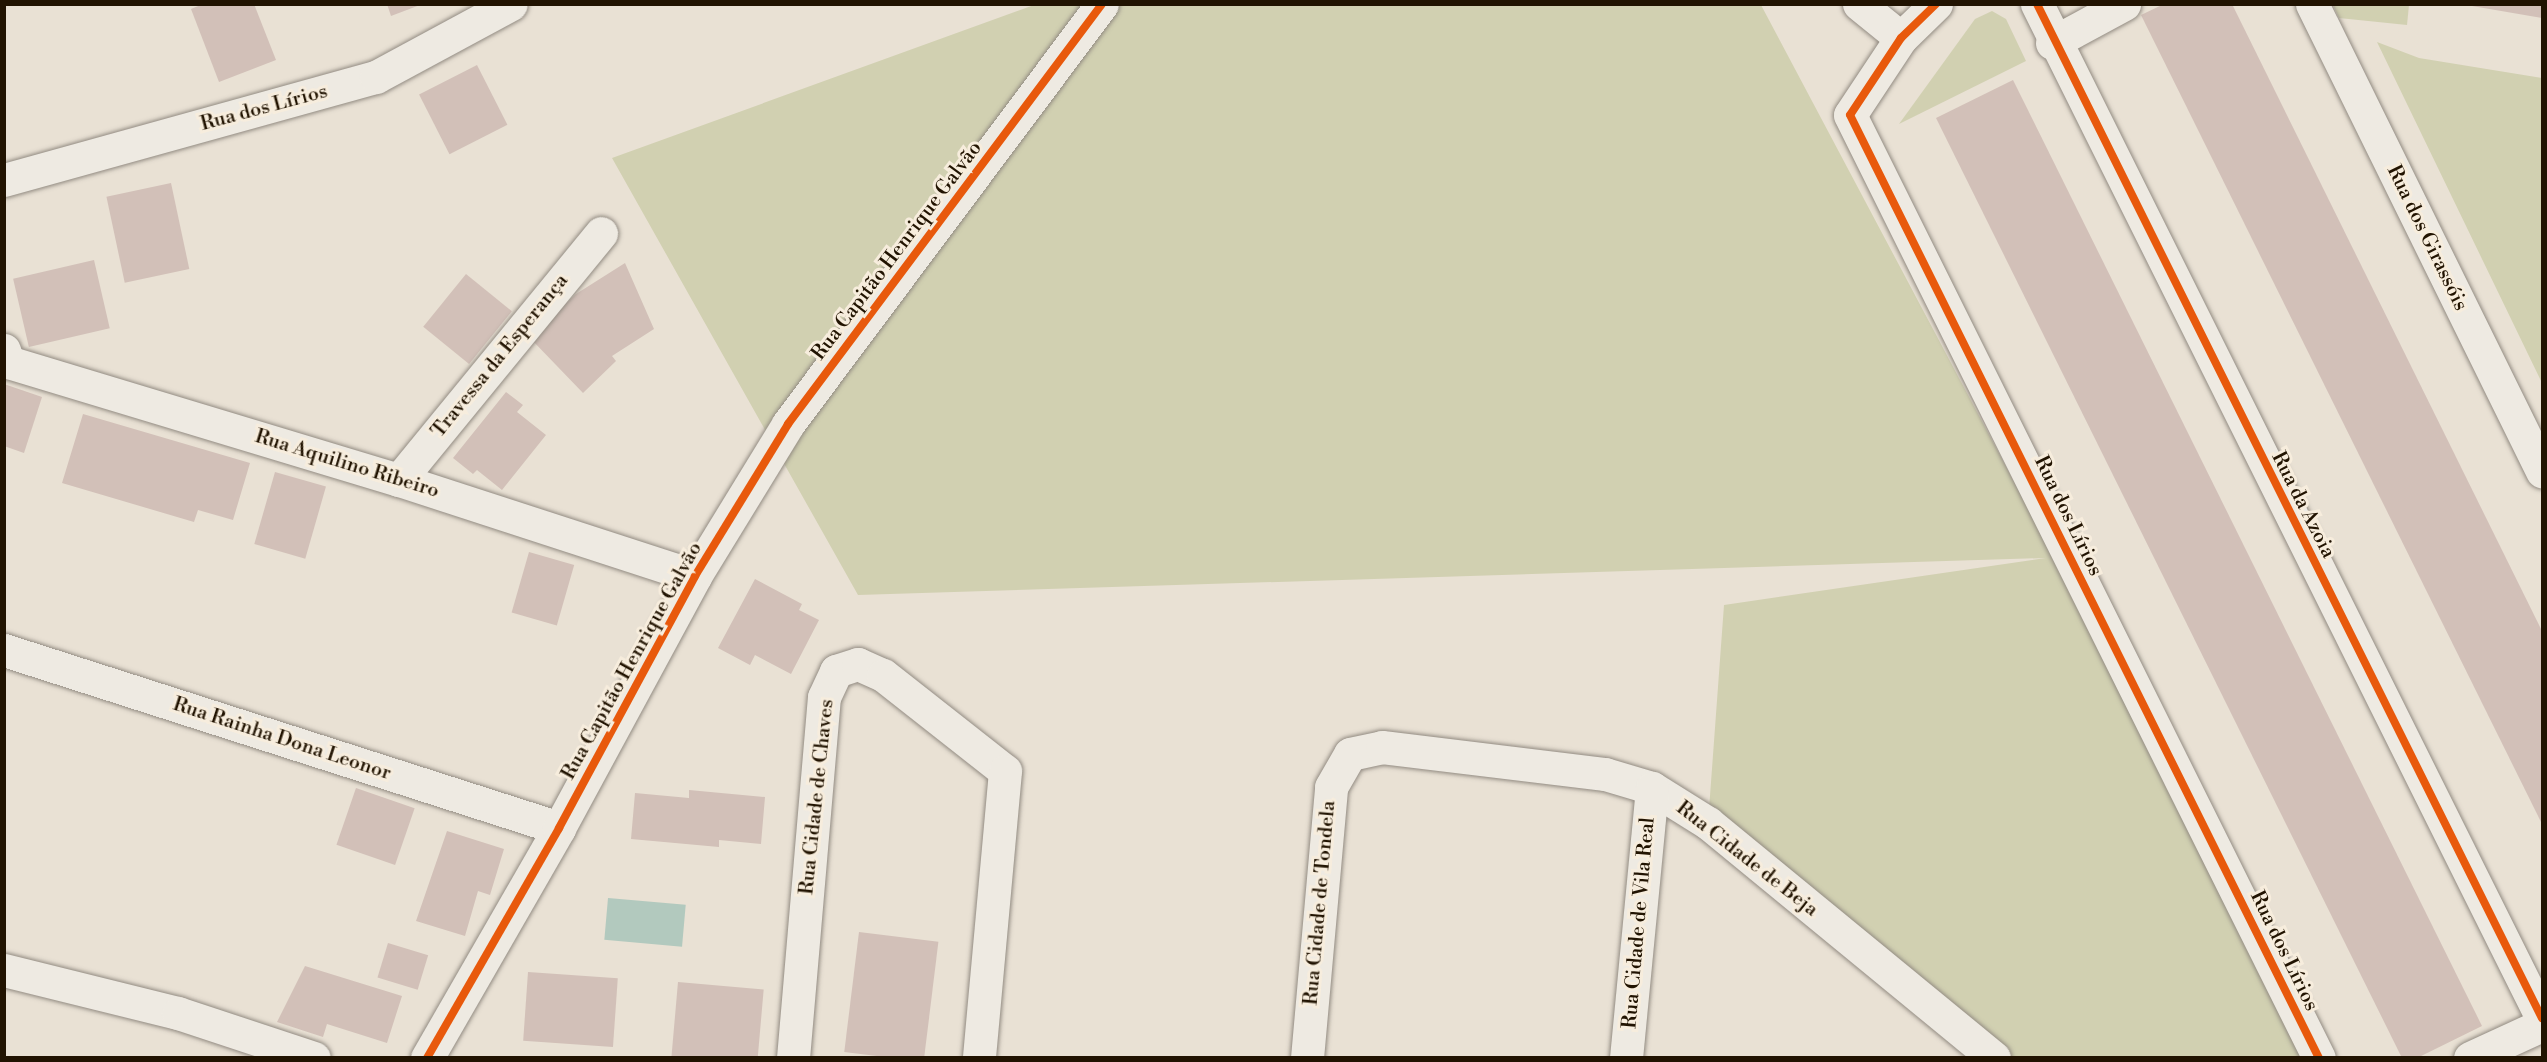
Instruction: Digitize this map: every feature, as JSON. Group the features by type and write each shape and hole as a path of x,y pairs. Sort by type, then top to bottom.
{"street":[{"name":"Rua Capitão Henrique Galvão","path":"427,1058 559,828 695,576 788,424 1102,4"},
{"path":"1858,4 1901,38"},
{"name":"Rua dos Lírios","path":"1936,4 1901,38 1850,115 2319,1058"},
{"name":"Rua da Azoia","path":"2037,4 2052,43 2542,1018"},
{"path":"2052,43 2124,4"},
{"name":"Rua dos Girassóis","path":"2312,4 2542,471"},
{"name":"Rua dos Lírios","path":"4,180 376,77 504,6"},
{"name":"Travessa da Esperança","path":"399,480 601,232"},
{"name":"Rua Aquilino Ribeiro","path":"4,351 8,362 399,480 695,576"},
{"name":"Rua Rainha Dona Leonor","path":"4,650 559,828"},
{"name":"Rua Cidade de Chaves","path":"793,1058 824,697 836,672 858,664 883,675 1005,771 979,1058"},
{"name":"Rua Cidade de Beja","path":"1350,754 1382,747 1605,774 1652,788 1708,823 1994,1058"},
{"name":"Rua Cidade de Tondela","path":"1307,1058 1331,787 1350,754"},
{"name":"Rua Cidade de Vila Real","path":"1626,1058 1652,788"},
{"path":"4,970 178,1013 314,1058"},
{"path":"2470,1058 2542,1025"}],"shaded area":[{"path":"1034,5 1761,5 2054,557 2301,1057 1994,1057 1708,823 1724,605 2046,558 858,595 612,158"},
{"path":"2333,5 2409,5 2407,25 2339,18"},
{"path":"1992,11 2006,19 2026,61 1899,124 1975,19"},
{"path":"2377,42 2419,58 2542,78 2542,383"},
{"path":"608,898 686,905 682,947 604,940"}],"building":[{"path":"203,4 254,4 276,60 219,82 191,9"},
{"path":"387,4 420,4 420,5 391,16"},
{"path":"2164,4 2232,4 2542,631 2542,824 2141,15"},
{"path":"2473,4 2542,4 2542,18 2472,6"},
{"path":"477,65 507,125 450,154 419,95"},
{"path":"2013,80 2482,1026 2417,1058 2402,1058 1936,118"},
{"path":"171,183 189,269 125,283 106,197"},
{"path":"94,260 110,328 29,347 13,279"},
{"path":"625,263 654,329 612,356 616,361 583,393 530,338 576,294"},
{"path":"466,274 512,311 469,364 423,327"},
{"path":"4,384 42,397 24,453 4,446"},
{"path":"506,392 523,405 517,412 546,435 502,490 477,470 473,474 453,458"},
{"path":"83,414 250,463 233,520 198,510 194,522 62,483"},
{"path":"275,472 326,487 305,559 254,544"},
{"path":"529,552 574,565 557,626 512,613"},
{"path":"755,579 802,604 799,610 819,620 791,674 755,655 750,665 718,648"},
{"path":"356,788 415,808 395,865 336,845"},
{"path":"689,790 765,797 761,844 719,840 719,847 631,839 635,793 689,798"},
{"path":"447,831 504,849 490,895 478,891 465,936 416,921"},
{"path":"859,932 938,942 924,1058 892,1058 844,1052"},
{"path":"388,943 428,955 418,990 377,977"},
{"path":"305,966 402,996 387,1043 327,1024 323,1037 277,1022"},
{"path":"528,972 618,978 613,1047 523,1041"},
{"path":"678,982 764,989 758,1058 671,1058"}],"cycle path":[{"path":"427,1058 559,828 695,576 788,424 1102,4"},
{"path":"1936,4 1901,38 1850,115 2319,1058"},
{"path":"2037,4 2542,1018"}]}
